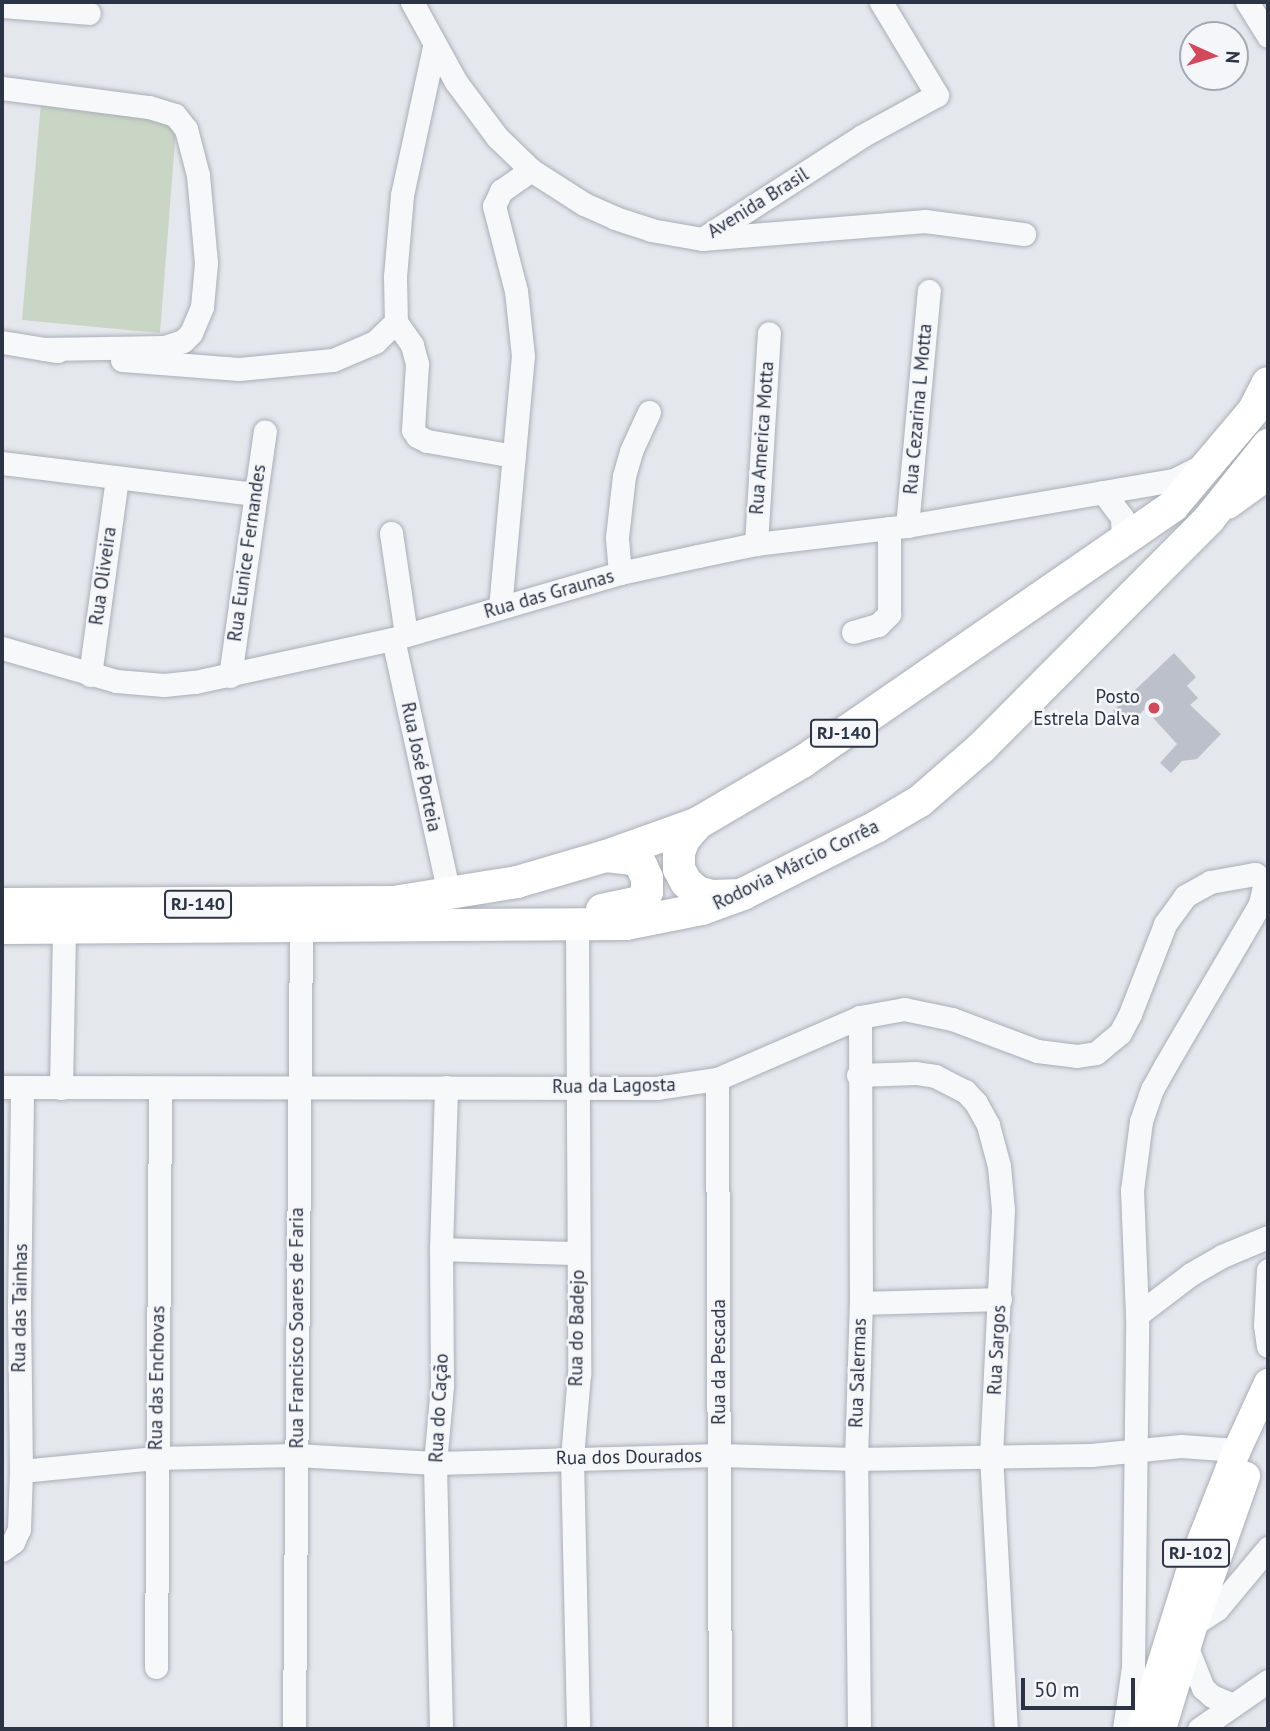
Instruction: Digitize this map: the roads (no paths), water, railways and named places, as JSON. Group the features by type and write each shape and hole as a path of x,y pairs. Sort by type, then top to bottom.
{"highway":[{"name":"RJ-140","path":"2,904 394,902 517,882 606,856 698,823 802,762 1173,506 1254,410 1268,383"},
{"name":"Rodovia Márcio Corrêa","path":"2,928 626,925 702,909 743,894 876,827 920,801 981,748 1209,519 1268,445"},
{"path":"698,823 684,839 679,853 679,869 686,882 697,892 712,896 743,894"},
{"path":"564,927 582,913 640,902 647,892 647,878 641,866 633,859 606,856"}],"main road":[{"path":"1209,519 1268,476"},
{"name":"RJ-102","path":"1139,1726 1194,1559 1237,1450 1268,1383"},
{"name":"RJ-102","path":"1139,1726 1191,1636 1247,1475 1268,1428"}],"street":[{"name":"Avenida Brasil","path":"412,2 434,47 477,114 531,170 584,204 615,218 651,230 702,239 862,136 937,95 881,2"},
{"path":"1247,2 1268,36"},
{"path":"2,6 89,13"},
{"path":"434,47 402,195 395,276 396,322 416,355 412,425 417,436 427,441 514,456"},
{"path":"2,88 149,107 175,115 190,138 198,175 206,262 202,307 191,333 183,341 165,347 44,349"},
{"path":"500,608 521,399 522,327 494,206 501,191 531,170"},
{"path":"702,239 925,221 1024,234"},
{"name":"Rua Cezarina L Motta","path":"853,632 878,625 889,614 929,291"},
{"path":"2,342 180,367 239,369 291,366 352,354 375,342 396,322"},
{"name":"Rua America Motta","path":"756,544 769,333"},
{"path":"620,573 617,537 624,476 631,451 649,412"},
{"name":"Rua Eunice Fernandes","path":"230,676 265,431"},
{"name":"Rua das Graunas","path":"2,648 116,681 164,685 230,676 399,637 620,573 756,544 898,527 1174,480 1214,460"},
{"path":"2,463 255,494"},
{"name":"Rua Oliveira","path":"90,674 117,478"},
{"path":"1103,492 1122,517 1122,542"},
{"name":"Rua José Porteia","path":"391,533 399,637 449,894"},
{"name":"Rua da Lagosta","path":"12,1088 656,1088 717,1079 860,1017 914,1009 952,1019 1037,1051 1077,1056 1096,1052 1120,1033 1165,924 1185,896 1210,883 1247,874 1261,876 1265,887 1261,904 1152,1089 1141,1121 1132,1190 1136,1315"},
{"path":"61,1088 64,926"},
{"name":"Rua Francisco Soares de Faria","path":"294,1729 301,927"},
{"name":"Rua do Badejo","path":"564,927 578,1087 579,1374 572,1458 578,1729"},
{"name":"Rua Salermas","path":"859,1729 856,1459 861,1303 860,1017"},
{"name":"Rua Sargos","path":"859,1076 894,1072 934,1076 965,1091 976,1103 988,1125 999,1166 1003,1210 991,1455 1006,1729"},
{"name":"Rua da Pescada","path":"717,1079 720,1729"},
{"name":"Rua do Cação","path":"440,1729 435,1463 442,1386 440,1249 446,1087"},
{"name":"Rua das Tainhas","path":"2,1550 13,1542 19,1529 22,1471 11,1441 12,1088"},
{"name":"Rua das Enchovas","path":"156,1668 158,1545 155,1458 160,1089"},
{"path":"1139,1726 1133,1667 1134,1451 1138,1375 1136,1315 1191,1274 1222,1256 1268,1237"},
{"path":"440,1249 578,1254"},
{"path":"1268,1270 1265,1325 1268,1346"},
{"path":"861,1303 1000,1298"},
{"name":"Rua dos Dourados","path":"22,1471 155,1458 296,1455 435,1463 719,1455 856,1459 1134,1451 1181,1446 1237,1450"},
{"path":"1233,1705 1212,1696 1203,1688 1191,1636 1268,1548"},
{"path":"1199,1729 1268,1681"}],"place":[{"name":"Posto Estrela Dalva","path":"1154,708"}]}
